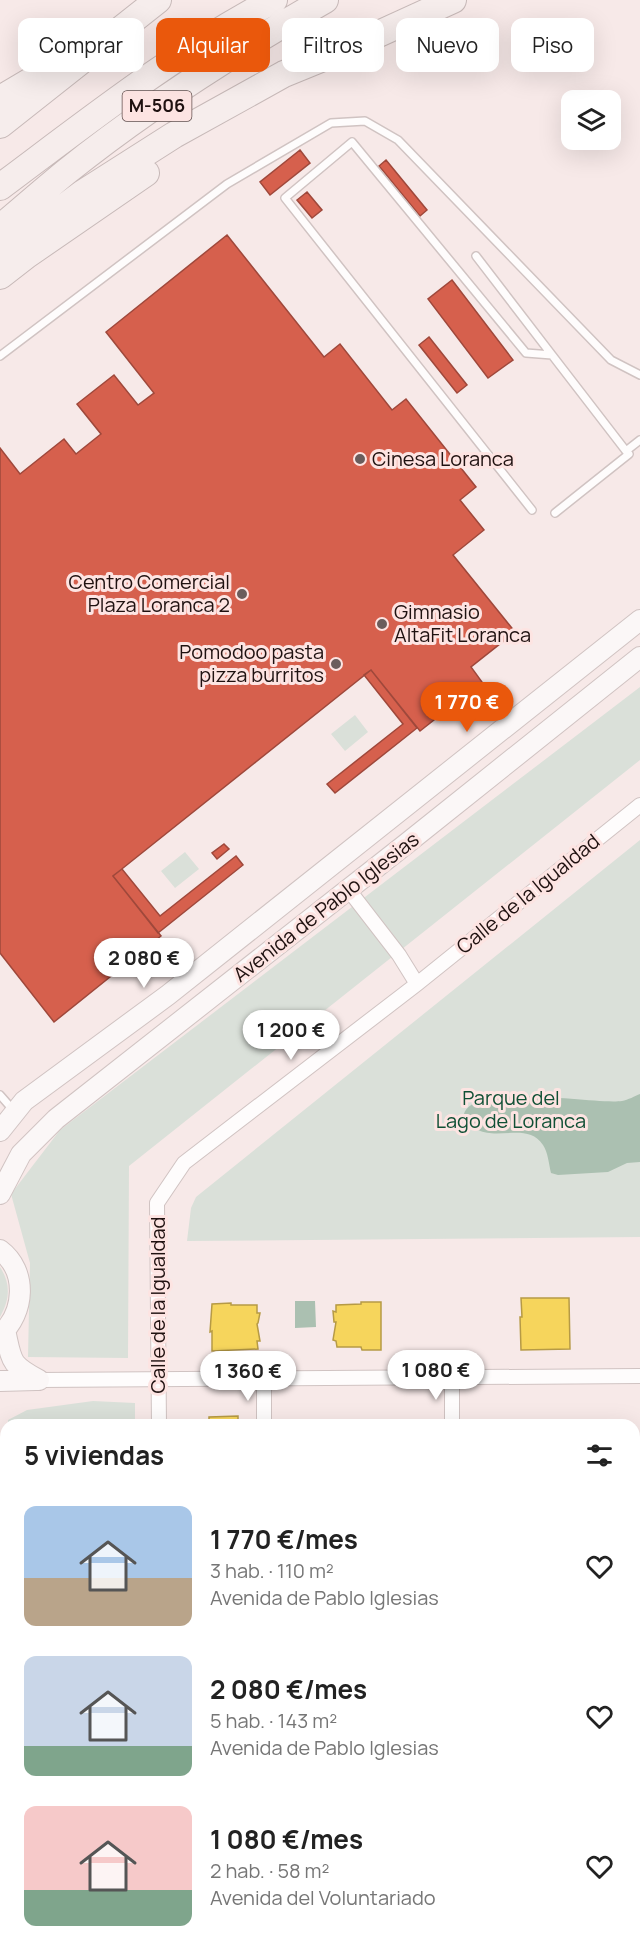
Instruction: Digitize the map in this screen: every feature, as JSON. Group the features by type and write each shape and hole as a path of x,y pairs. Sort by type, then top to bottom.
{"highway":[{"path":"134,18 158,0"},
{"name":"M-506","path":"0,187 118,99 242,16 274,0"},
{"name":"M-506","path":"0,228 66,171 129,124 260,36 325,0"},
{"path":"384,31 453,0"},
{"path":"0,99 45,72"},
{"path":"0,125 66,72"},
{"path":"0,255 83,193 174,135 289,72"},
{"path":"0,276 226,117 306,72"}],"main road":[{"name":"Avenida de Pablo Iglesias","path":"0,1131 24,1101 176,988 640,620"},
{"name":"Avenida de Pablo Iglesias","path":"0,1194 21,1154 56,1119 640,657"},
{"path":"0,1250 13,1264 20,1282 18,1309 3,1332 11,1360 19,1370 39,1380"},
{"path":"0,1381 39,1380"}],"street":[{"name":"Calle de la Igualdad","path":"159,1419 157,1203 184,1163 417,984 640,805"},
{"path":"348,889 399,955 417,984"},
{"path":"39,1380 640,1376"},
{"path":"452,1377 452,1419"},
{"path":"264,1379 264,1419"}],"lane":[{"path":"0,356 227,184 331,123 365,121 398,140 611,360 640,375"},
{"path":"532,510 285,198 352,142 526,352 552,355"},
{"path":"476,256 627,453"},
{"path":"555,513 640,440"},
{"path":"0,1095 15,1113"}],"green space":[{"path":"640,687 640,760 129,1166 128,1358 28,1357 30,1263 11,1194 60,1130"},
{"path":"355,715 368,732 345,751 331,734"},
{"name":"Parque del Lago de Loranca","path":"640,840 640,1237 187,1241 191,1208 196,1197"},
{"path":"185,852 199,869 175,888 161,871"},
{"path":"0,1267 6,1279 8,1292 0,1317"},
{"path":"93,1401 135,1403 135,1419 10,1419 27,1410"}],"shaded area":[{"path":"640,1094 640,1162 627,1163 608,1172 558,1175 551,1173 545,1148 535,1137 525,1133 481,1131 472,1125 464,1114 472,1104 511,1096 622,1101"},
{"path":"295,1301 315,1301 316,1327 295,1328"}],"building: Viviendas":[{"path":"521,1298 569,1298 570,1349 521,1350"},
{"path":"361,1302 381,1302 381,1350 337,1347 336,1341 333,1340 336,1322 334,1322 333,1311 336,1312 336,1305 361,1304"},
{"path":"231,1303 231,1305 257,1305 257,1313 260,1313 257,1324 260,1341 257,1341 258,1349 212,1351 212,1331 210,1332 212,1304"},
{"path":"238,1416 238,1419 209,1419 209,1417"}],"building: Comercios":[{"path":"300,150 310,163 270,195 260,182"},
{"path":"386,160 427,210 420,216 379,166"},
{"path":"307,192 322,210 312,218 297,200"},
{"name":"Centro Comercial Plaza Loranca 2","path":"227,235 324,357 340,344 392,410 406,399 476,487 460,500 484,530 453,555 515,632 471,667 482,682 420,731 371,670 113,876 161,936 54,1022 0,953 0,448 20,474 64,439 76,454 101,434 77,404 114,375 138,405 154,393 106,332"},
{"path":"452,280 513,360 488,378 428,299"},
{"path":"429,337 467,385 457,393 419,345"},
{"path":"371,670 417,728 335,793 327,784 403,724 364,675"},
{"path":"224,844 229,849 217,859 212,853"},
{"path":"236,856 243,865 158,933 113,876 122,869 160,916"}],"place":[{"name":"Cinesa Loranca","path":"360,459"},
{"name":"Centro Comercial Plaza Loranca 2","path":"242,594"},
{"name":"Gimnasio AltaFit Loranca","path":"382,624"},
{"name":"Pomodoo pasta pizza burritos","path":"336,664"}]}
